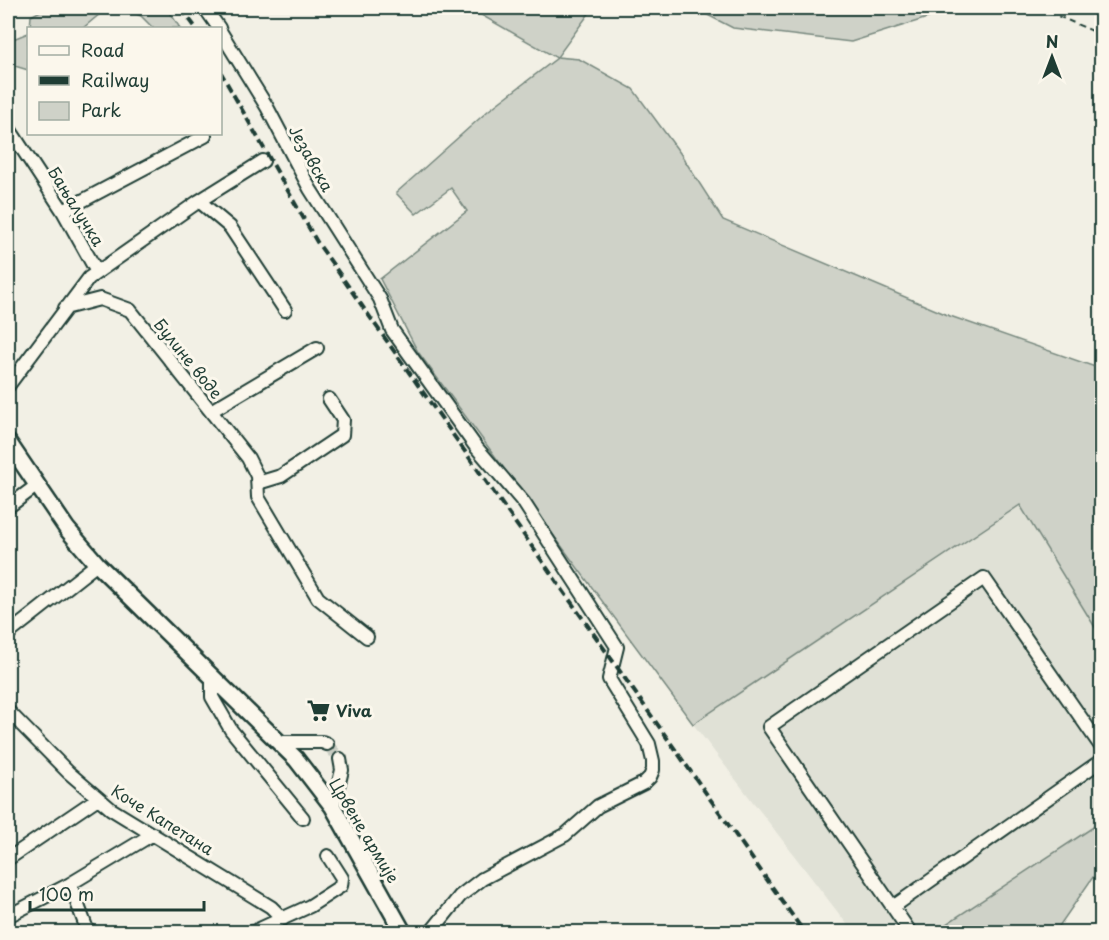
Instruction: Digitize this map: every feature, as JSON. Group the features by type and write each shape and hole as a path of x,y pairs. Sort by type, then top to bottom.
{"main road":[{"name":"Црвене армије","path":"8,442 36,486 97,564 280,742 333,807 403,933"}],"street":[{"name":"Језавска","path":"205,8 218,27"},
{"name":"Језавска","path":"222,33 267,107 310,189 380,298 392,330 410,358 496,474 524,503 617,647 609,679 641,728 653,760 653,770 644,783 598,806 565,835 482,879 460,896 431,933"},
{"name":"Бањалучка","path":"8,127 63,211 97,272"},
{"path":"63,211 204,136"},
{"path":"8,386 65,308 97,272 199,201 263,161"},
{"path":"199,201 230,227 285,310"},
{"name":"Булине воде","path":"65,308 100,299 130,310 248,458 258,483 258,497 318,598 368,637"},
{"path":"211,411 317,348"},
{"path":"258,483 281,476 342,435 343,420 328,399"},
{"path":"8,507 36,486"},
{"path":"8,634 97,564"},
{"path":"910,933 769,727 984,578 1101,748"},
{"path":"212,676 212,697 231,730 303,818"},
{"name":"Коче Капетана","path":"8,711 29,735 111,809 271,907 283,919"},
{"path":"280,742 327,744"},
{"path":"333,807 342,770 340,759"},
{"path":"892,907 1101,760"},
{"path":"8,859 98,798"},
{"path":"8,916 70,884 153,834"},
{"path":"253,933 310,906 340,886 342,878 328,856"},
{"path":"70,884 88,933"}],"path":[{"path":"1039,8 1101,35"}],"shaded area":[{"path":"1020,505 1101,637 1101,822 934,932 853,932 693,724"}],"green space":[{"path":"57,8 107,8 84,27 30,27 31,16 44,9 56,13"},
{"path":"123,8 167,8 179,27 152,27 141,16"},
{"path":"469,8 593,8 557,57 579,59 633,89 680,153 723,220 950,316 1101,369 1101,637 1020,505 693,724 418,352 380,279 467,211 451,188 416,214 396,193 489,110 557,58"},
{"path":"694,8 959,8 851,42 733,28"},
{"path":"27,33 27,70 8,64 8,41"},
{"path":"1101,822 1101,871 1093,877 1055,932 934,932"}],"tunnel":[{"path":"327,744 340,759"}],"railway":[{"path":"181,8 195,27"},
{"path":"222,75 317,242 804,932"}],"place":[{"name":"Viva","path":"318,710"}]}
